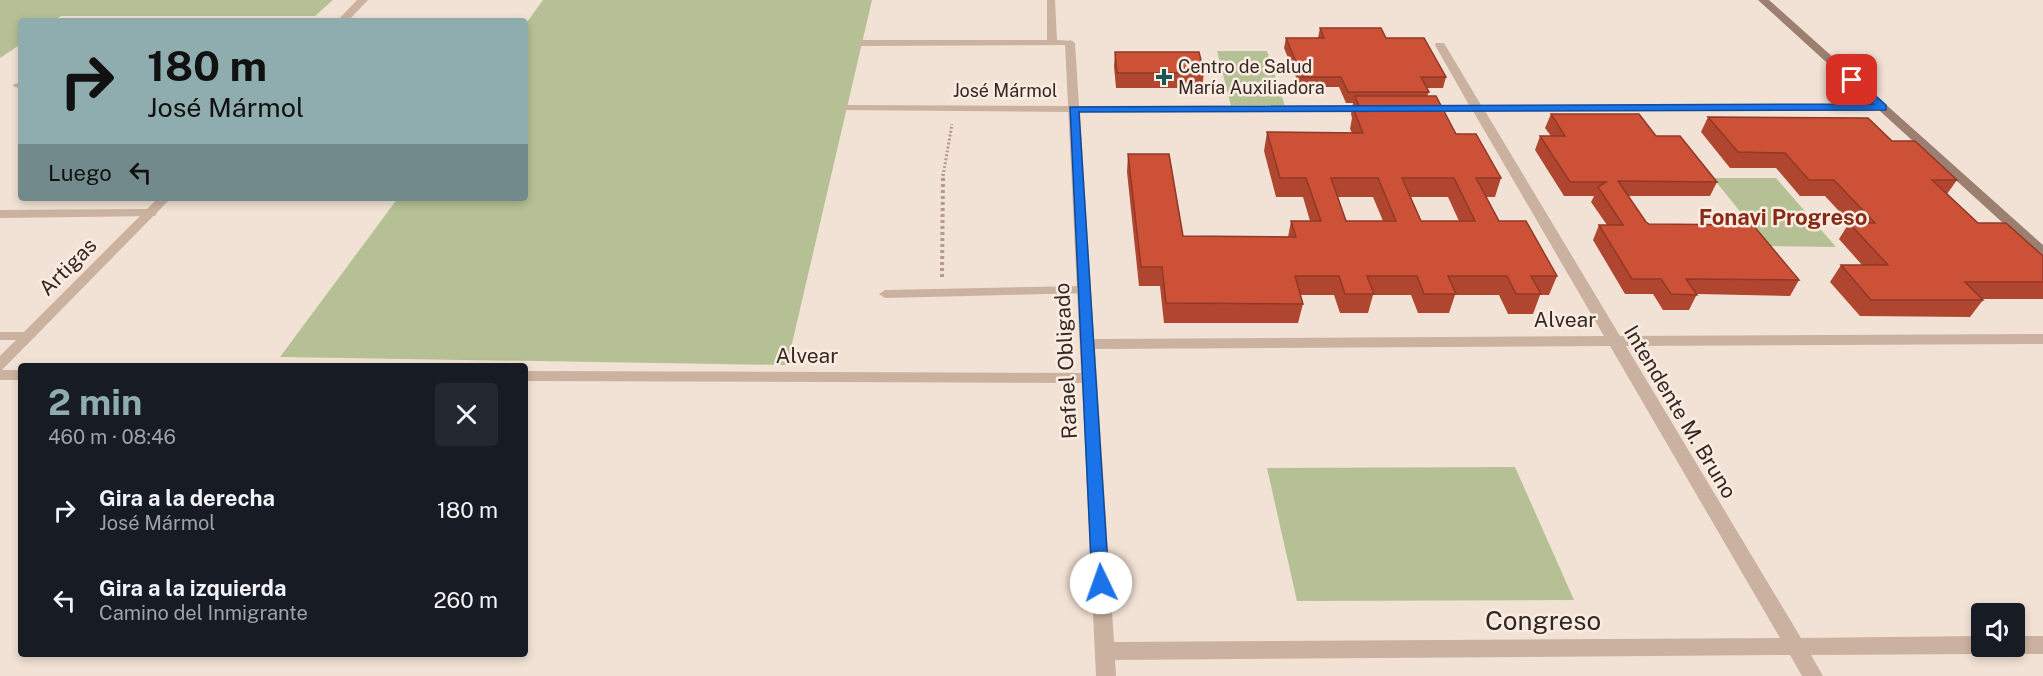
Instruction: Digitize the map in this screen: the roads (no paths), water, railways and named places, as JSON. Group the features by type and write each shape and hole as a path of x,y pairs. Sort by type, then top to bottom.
{"main road":[{"path":"1762,0 2043,252"}],"street":[{"path":"345,18 363,0"},
{"name":"Rafael Obligado","path":"1070,43 1106,676"},
{"name":"Intendente M. Bruno","path":"1440,45 1475,108 1813,676"},
{"name":"José Mármol","path":"1074,109 1381,108"},
{"path":"1404,108 1882,108"},
{"name":"Artigas","path":"0,366 162,201"},
{"name":"Alvear","path":"1087,344 2043,339"},
{"path":"0,375 18,375"},
{"name":"Alvear","path":"528,376 1089,378"},
{"name":"Congreso","path":"1104,651 1971,645"},
{"path":"2025,645 2043,645"}],"lane":[{"path":"1051,0 1053,43"},
{"path":"862,43 1070,43"},
{"name":"José Mármol","path":"847,108 1074,109"},
{"path":"0,214 151,213"},
{"path":"885,294 1084,290"},
{"path":"0,336 29,336"}],"place":[{"name":"Centro de Salud María Auxiliadora","path":"1164,77"}],"district":[{"name":"Fonavi Progreso","path":"1783,217"}]}
